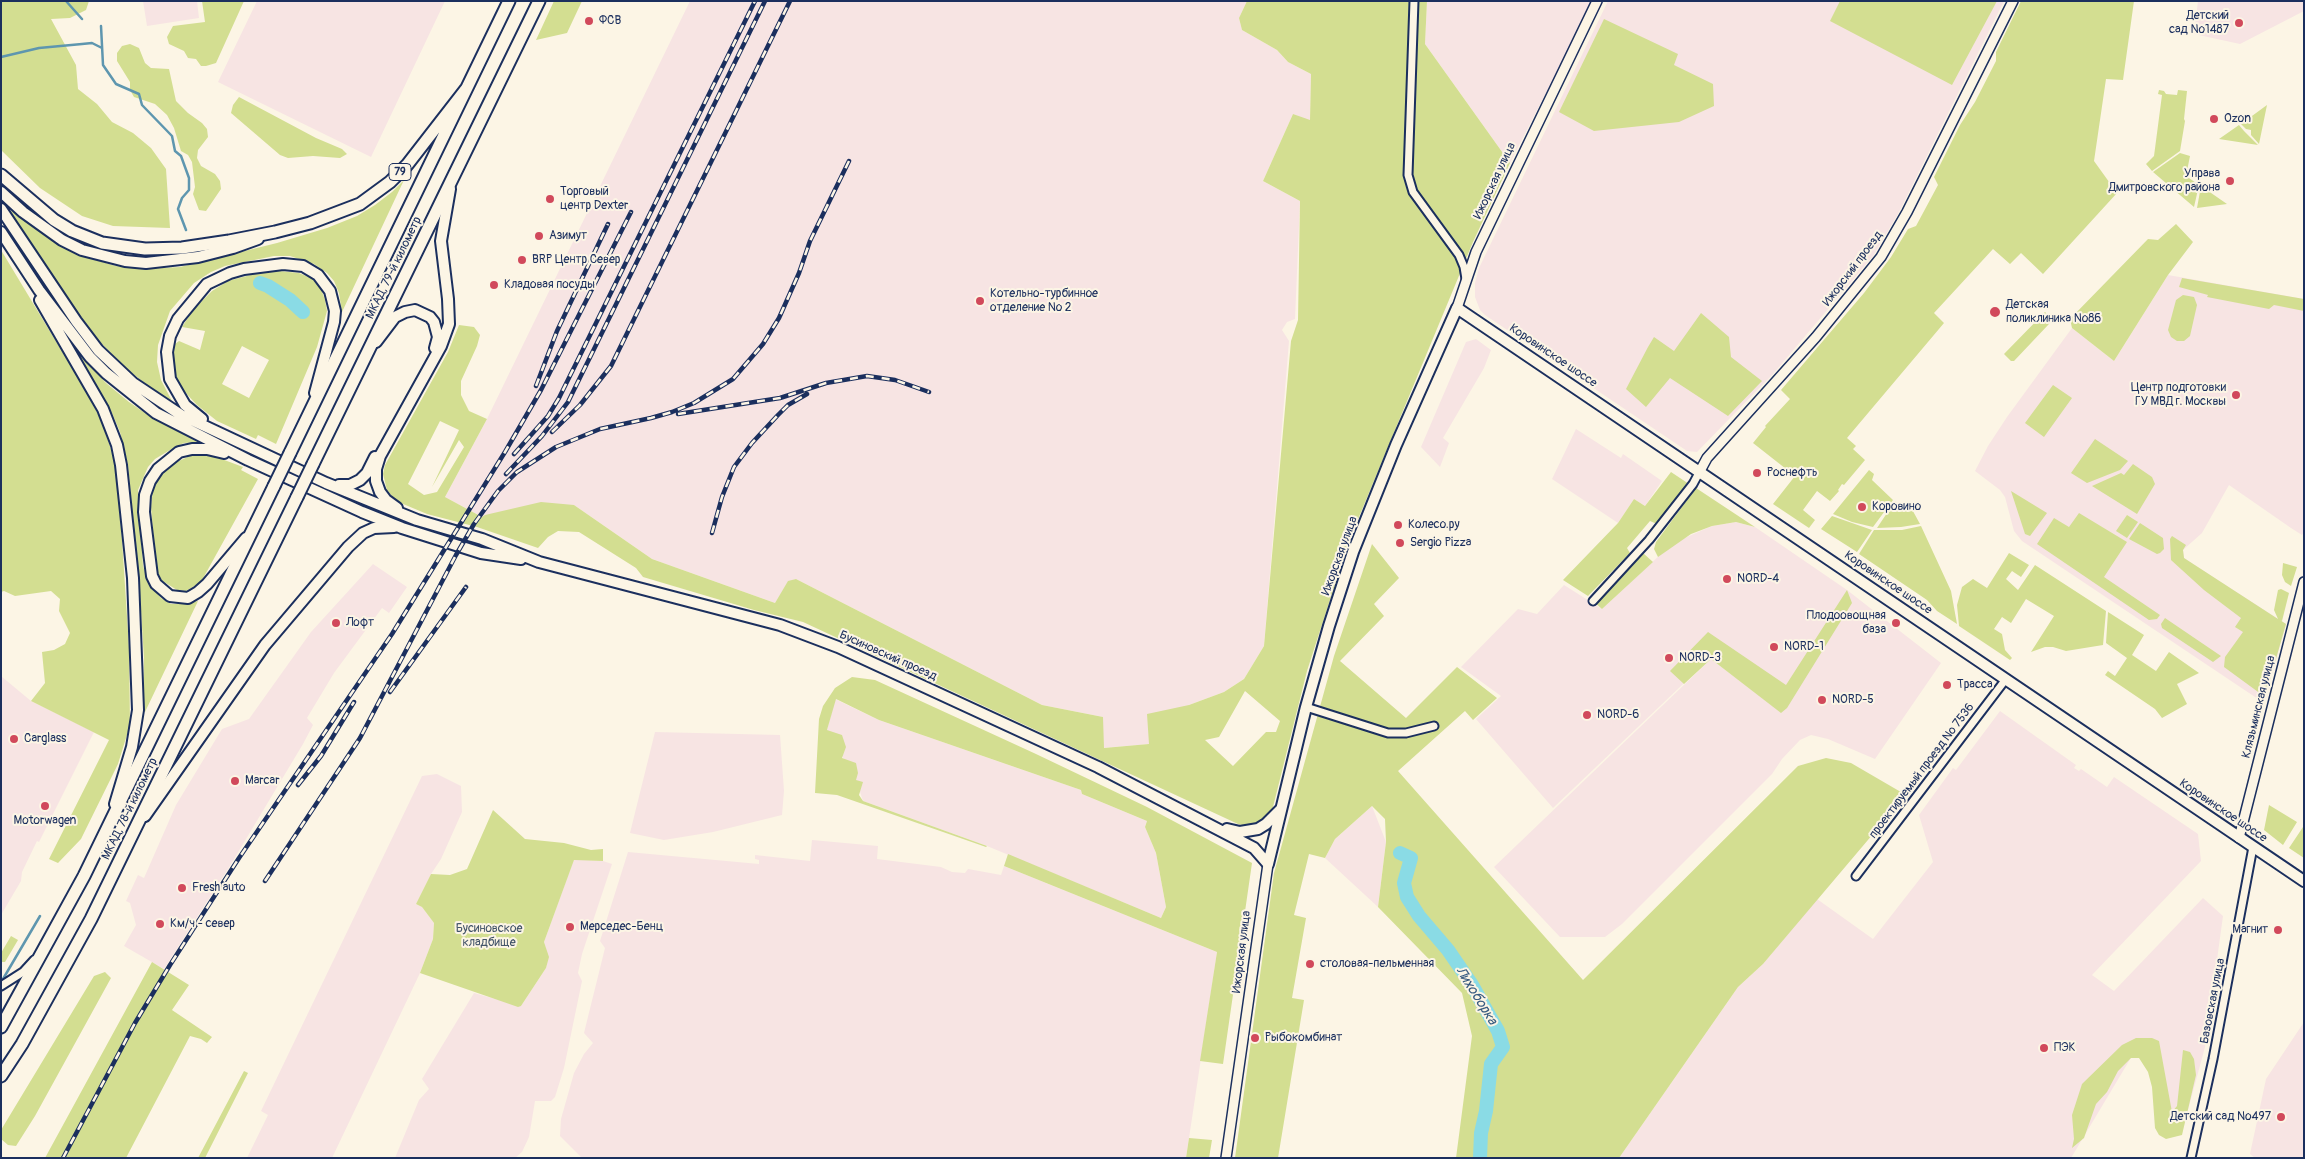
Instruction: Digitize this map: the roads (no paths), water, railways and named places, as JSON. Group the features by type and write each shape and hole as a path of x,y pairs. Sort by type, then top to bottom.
{"highway":[{"name":"МКАД, 79-й километр","path":"251,532 509,1"},
{"name":"МКАД, 79-й километр","path":"273,547 539,1"},
{"name":"79","path":"275,232 344,211 375,194 406,165 466,90"},
{"path":"1,176 34,205 72,231 102,243 123,248 145,250 182,248 275,232"},
{"name":"МКАД, 78-й километр","path":"1,1027 46,947 109,826 251,532"},
{"name":"МКАД, 78-й километр","path":"1,1076 22,1044 91,919 273,547"}],"main road":[{"path":"417,520 386,500 376,482 376,469 380,456 441,346 449,324 441,241 452,181"},
{"path":"1,192 23,212 62,240 96,254 125,261 146,263 198,257 233,248 275,232"},
{"path":"1,209 76,321 114,366 153,398 181,415 326,482 417,520 482,539 539,562"},
{"path":"1,232 76,339 114,380 156,413 248,460 323,495 402,528 482,553 539,562"},
{"path":"217,430 193,413 177,394 170,379 167,352 170,336 178,319 201,290 218,278 244,269 282,264 303,266 318,275 330,291 335,311 334,322 311,409"},
{"path":"23,265 103,409 117,445 122,465 133,578 138,710 132,747 109,826"},
{"name":"Коровинское шоссе","path":"1457,308 2239,838 2304,880"},
{"name":"Ижорская улица","path":"1268,864 1306,707 1353,552 1396,445 1457,308"},
{"path":"326,482 350,485 367,473 436,347 437,329 430,317 421,312 405,312 395,317 369,351"},
{"path":"248,460 207,448 192,449 179,452 158,469 150,481 145,496 146,532 152,576 156,584 170,596 188,598 208,584 251,532"},
{"path":"135,832 265,645 348,547 362,533 374,528 402,528"},
{"name":"Бусиновский проезд","path":"539,562 780,625 838,647 1098,767 1208,823"},
{"path":"1208,823 1235,832 1247,832 1266,824 1282,805"},
{"path":"1208,823 1254,848 1268,864"}],"street":[{"path":"1414,1 1408,160 1410,183 1413,192 1434,223 1459,255 1464,267 1466,280"},
{"name":"Ижорская улица","path":"1457,308 1476,252 1597,1"},
{"name":"Ижорский проезд","path":"1700,471 1707,458 1816,336 1881,257 1908,212 2013,1"},
{"path":"1593,600 1649,540 1693,484 1700,471"},
{"name":"Клязьминская улица","path":"2239,838 2304,582"},
{"name":"проектируемый проезд № 7536","path":"1856,876 2006,679"},
{"path":"1306,707 1388,733 1406,733 1434,726"},
{"name":"Базовская улица","path":"2191,1158 2214,1058 2253,847"},
{"name":"Ижорская улица","path":"1226,1158 1268,864"},
{"path":"1,986 23,972 46,947"}],"waterway":[{"name":"Лихоборка","path":"66,1 82,19"},
{"name":"Лихоборка","path":"101,26 103,65 116,84 139,94 142,105 172,136 175,151 181,156 189,178 189,190 182,198 178,209 186,230"},
{"path":"1,57 39,48 92,43 102,48"},
{"name":"Лихоборка","path":"260,283 290,300 303,312"},
{"name":"Лихоборка","path":"1400,853 1411,858 1404,883 1407,897 1419,916 1448,950 1472,985 1498,1031 1503,1047 1491,1064 1486,1111 1481,1133 1480,1158"},
{"path":"3,979 40,916"}],"railway":[{"path":"514,454 548,416 559,398 755,1"},
{"path":"506,474 542,436 568,402 765,1"},
{"path":"552,432 580,405 611,366 790,1"},
{"path":"265,881 360,738 456,555 474,524 498,491 517,472 556,447 600,429 672,412 694,403 733,379 763,344 779,318 799,273 810,241 849,161"},
{"path":"63,1158 135,1023 170,965 239,858 392,634 505,452 541,390 631,212"},
{"path":"536,386 557,331 608,224"},
{"path":"678,414 780,398 826,383 867,376 895,380 929,392"},
{"path":"712,533 722,497 734,467 752,443 778,415 788,405 807,394"},
{"path":"390,692 466,587"},
{"path":"298,785 321,756 354,702"}],"place":[{"name":"ФСВ","path":"589,21"},
{"name":"Детский сад №1487","path":"2239,23"},
{"name":"Ozon","path":"2214,119"},
{"name":"Управа Дмитровского района","path":"2230,181"},
{"name":"Торговый центр Dexter","path":"550,199"},
{"name":"Азимут","path":"539,236"},
{"name":"BRP Центр Север","path":"522,260"},
{"name":"Кладовая посуды","path":"494,285"},
{"name":"Котельно-турбинное отделение № 2","path":"980,301"},
{"name":"Детская поликлиника №86","path":"1995,312"},
{"name":"Центр подготовки ГУ МВД г. Москвы","path":"2236,395"},
{"name":"Роснефть","path":"1757,473"},
{"name":"Коровино","path":"1862,507"},
{"name":"Колесо.ру","path":"1398,525"},
{"name":"Sergio Pizza","path":"1400,543"},
{"name":"NORD-4","path":"1727,579"},
{"name":"Лофт","path":"336,623"},
{"name":"Плодоовощная база","path":"1896,623"},
{"name":"NORD-1","path":"1774,647"},
{"name":"NORD-3","path":"1669,658"},
{"name":"Трасса","path":"1947,685"},
{"name":"NORD-5","path":"1822,700"},
{"name":"NORD-6","path":"1587,715"},
{"name":"Carglass","path":"14,739"},
{"name":"Marcar","path":"235,781"},
{"name":"Motorwagen","path":"45,806"},
{"name":"Fresh auto","path":"182,888"},
{"name":"Км/ч - север","path":"160,924"},
{"name":"Мерседес-Бенц","path":"570,927"},
{"name":"Магнит","path":"2278,930"},
{"name":"столовая-пельменная","path":"1310,964"},
{"name":"Рыбокомбинат","path":"1255,1038"},
{"name":"ПЭК","path":"2044,1048"},
{"name":"Детский сад №497","path":"2281,1117"}],"park label":[{"name":"Бусиновское кладбище","path":"489,936"}]}
